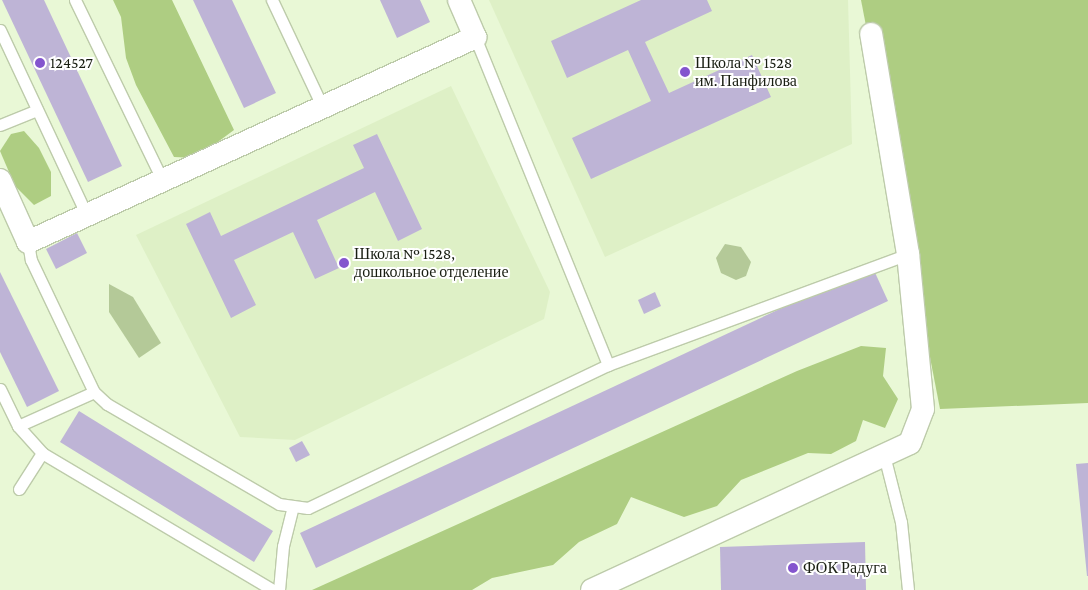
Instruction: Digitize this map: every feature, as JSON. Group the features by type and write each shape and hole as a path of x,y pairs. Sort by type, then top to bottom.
{"street":[{"path":"0,180 28,242 475,37 459,0"},
{"path":"592,590 910,443 923,409 908,254 871,34"}],"lane":[{"path":"75,0 163,181"},
{"path":"272,0 323,108"},
{"path":"0,30 87,216"},
{"path":"475,37 608,365"},
{"path":"0,125 38,110"},
{"path":"28,242 31,260 94,392 107,404 278,504 308,508 333,498 608,365 908,254"},
{"path":"0,390 18,426 42,453 273,590"},
{"path":"18,426 94,392"},
{"path":"19,490 42,453"},
{"path":"884,455 901,522 908,590"},
{"path":"279,590 283,546 293,506"}],"shaded area":[{"name":"Школа № 1528 им. Панфилова","path":"489,0 848,0 852,144 605,257"},
{"name":"Школа № 1528, дошкольное отделение","path":"451,86 550,292 544,319 295,440 240,437 136,235"},
{"path":"725,244 741,247 751,262 746,276 736,280 721,273 716,258"},
{"path":"109,284 133,297 161,343 139,358 109,312"}],"green space":[{"path":"113,0 172,0 234,130 196,158 174,157 136,85 126,58 121,17"},
{"path":"861,0 1088,0 1088,403 940,409"},
{"path":"24,131 39,148 51,172 51,196 34,205 15,186 0,151 11,134"},
{"path":"861,346 886,348 883,376 898,399 885,428 863,420 856,441 831,454 808,453 741,480 717,506 684,517 631,497 617,524 579,542 553,565 492,578 472,590 312,590 797,371"}],"building":[{"path":"2,0 44,0 122,166 88,182"},
{"path":"193,0 232,0 276,93 244,108"},
{"path":"380,0 420,0 430,22 397,38"},
{"path":"641,0 707,0 712,11 645,42 669,93 752,55 771,97 591,179 572,138 651,101 628,50 567,78 551,41"},
{"path":"377,134 422,229 398,241 375,192 317,220 339,268 315,279 293,232 234,260 256,305 231,318 186,224 210,212 221,236 364,168 353,145"},
{"path":"77,233 87,253 56,269 46,249"},
{"path":"872,266 888,301 316,568 300,533"},
{"path":"0,272 59,391 27,407 0,352"},
{"path":"655,292 661,306 644,314 638,300"},
{"path":"79,411 273,531 254,562 60,442"},
{"path":"302,441 310,455 296,462 289,448"},
{"path":"1088,463 1088,576 1087,576 1076,464"},
{"name":"ФОК Радуга","path":"865,542 866,590 721,590 720,547"}],"place":[{"name":"124527","path":"40,63"},
{"name":"Школа № 1528 им. Панфилова","path":"685,72"},
{"name":"Школа № 1528, дошкольное отделение","path":"344,263"},
{"name":"ФОК Радуга","path":"793,568"}]}
